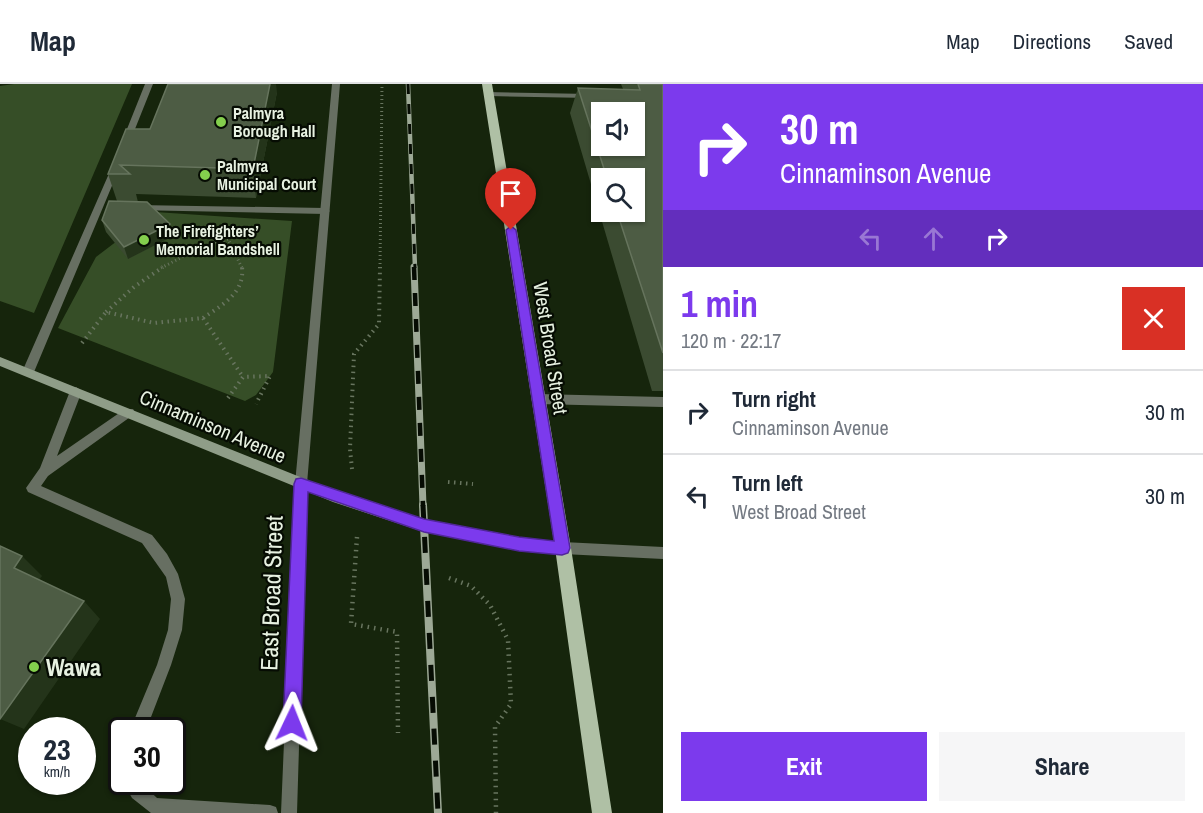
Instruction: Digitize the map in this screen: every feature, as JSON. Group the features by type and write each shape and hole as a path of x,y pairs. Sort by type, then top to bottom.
{"main road":[{"name":"West Broad Street","path":"488,89 562,548"},
{"name":"Cinnaminson Avenue","path":"0,361 301,484 354,503 455,533 519,544 562,548"},
{"path":"562,548 602,813"}],"street":[{"path":"122,153 149,84"},
{"path":"301,484 336,84"},
{"path":"488,89 595,96"},
{"path":"28,372 117,164"},
{"path":"100,208 112,208"},
{"path":"124,208 325,211"},
{"path":"45,472 76,391"},
{"path":"538,399 663,402"},
{"path":"129,412 45,472 32,488 147,539 159,552 168,568 178,598 176,629 143,717"},
{"name":"East Broad Street","path":"289,813 301,484"},
{"name":"Cinnaminson Avenue","path":"562,548 663,553"},
{"path":"141,795 154,806 270,813"}],"path":[{"path":"354,503 350,449 354,354 359,345 375,331 379,324 382,84"},
{"path":"82,343 105,312 155,270 192,250 228,239 240,257 243,278 232,299 203,318 168,325 135,322 105,312"},
{"path":"203,318 243,377"},
{"path":"243,377 270,376 256,404"},
{"path":"228,398 243,377"},
{"path":"448,482 473,484"},
{"path":"357,545 351,624 397,632 398,733"},
{"path":"449,578 471,586 490,605 508,639 511,704 495,726 496,813"}],"green space":[{"path":"132,84 34,313 0,301 0,86"},
{"path":"155,212 292,221 273,372 256,395 245,401 58,328 96,257"}],"building":[{"name":"Palmyra Borough Hall","path":"168,84 270,84 253,169 120,165 130,174 108,174 126,129 150,129"},
{"path":"638,84 663,84 663,353 620,222 645,222 645,168 604,168 600,156 645,156 645,102 591,102 591,128 578,88 640,90"},
{"path":"109,201 147,202 170,224 124,247 102,220"},
{"name":"Wawa","path":"0,546 22,556 14,568 84,601 0,719"}],"railway":[{"path":"408,84 415,268"},
{"path":"414,267 423,506"},
{"path":"423,505 438,813"}],"place":[{"name":"Palmyra Borough Hall","path":"221,122"},
{"name":"Palmyra Municipal Court","path":"205,175"},
{"name":"The Firefighters’ Memorial Bandshell","path":"144,240"},
{"name":"Wawa","path":"34,667"}],"route":[{"path":"292,723 301,484 424,526 519,544 562,548 511,230"}]}
